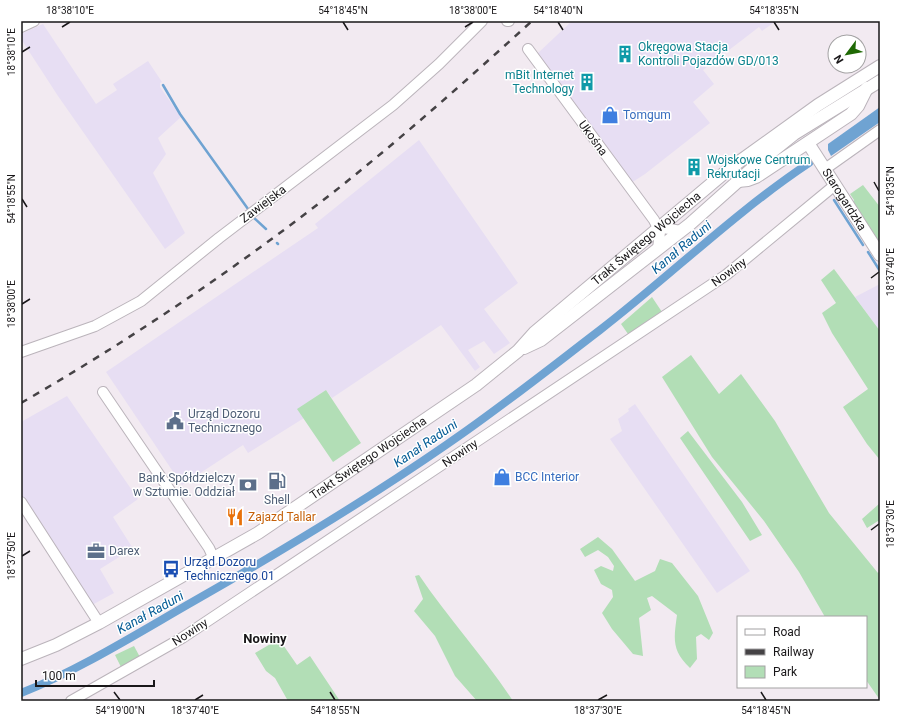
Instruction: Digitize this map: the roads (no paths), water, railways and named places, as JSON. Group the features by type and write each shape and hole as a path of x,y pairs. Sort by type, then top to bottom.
{"main road":[{"name":"Trakt Świętego Wojciecha","path":"21,659 56,645 214,559 277,520 470,390 518,351 535,332 658,227 764,142 878,67"},
{"path":"716,180 739,181 756,177 808,143 855,110 878,67"},
{"name":"Trakt Świętego Wojciecha","path":"518,351 541,340 681,231 794,134 880,81"},
{"name":"Starogardzka","path":"808,143 880,255"}],"street":[{"path":"21,27 34,21"},
{"name":"Zawiejska","path":"21,352 95,326 141,301 219,238 393,105 440,64 482,21"},
{"name":"Ukośna","path":"528,49 658,227"},
{"path":"825,169 880,130"},
{"name":"Nowiny","path":"71,701 182,638 726,275 835,185"},
{"path":"658,249 660,232 658,227 681,231"},
{"path":"103,392 135,437 214,559"},
{"path":"21,502 98,623"}],"water":[{"path":"880,107 880,122 831,156 828,150 828,144"}],"waterway":[{"path":"163,85 180,114 248,209"},
{"name":"Kanał Raduni","path":"21,693 87,662 226,583 290,545 415,466 466,431 543,374 626,309 728,224 781,182 809,163"},
{"path":"834,200 863,245"},
{"path":"252,216 266,229"},
{"path":"868,252 880,271"}],"railway":[{"path":"21,403 142,329 220,276 297,220 360,171 410,129 532,21"}],"place":[{"name":"Okręgowa Stacja Kontroli Pojazdów GD/013","path":"625,54"},
{"name":"mBit Internet Technology","path":"587,82"},
{"name":"Tomgum","path":"610,115"},
{"name":"Wojskowe Centrum Rekrutacji","path":"694,167"},
{"name":"Urząd Dozoru Technicznego","path":"175,421"},
{"name":"BCC Interior","path":"502,477"},
{"name":"Shell","path":"277,481"},
{"name":"Bank Spółdzielczy w Sztumie. Oddział","path":"248,485"},
{"name":"Zajazd Tallar","path":"235,517"},
{"name":"Darex","path":"96,551"},
{"name":"Urząd Dozoru Technicznego 01","path":"171,569"}],"district":[{"name":"Nowiny","path":"265,638"}]}
